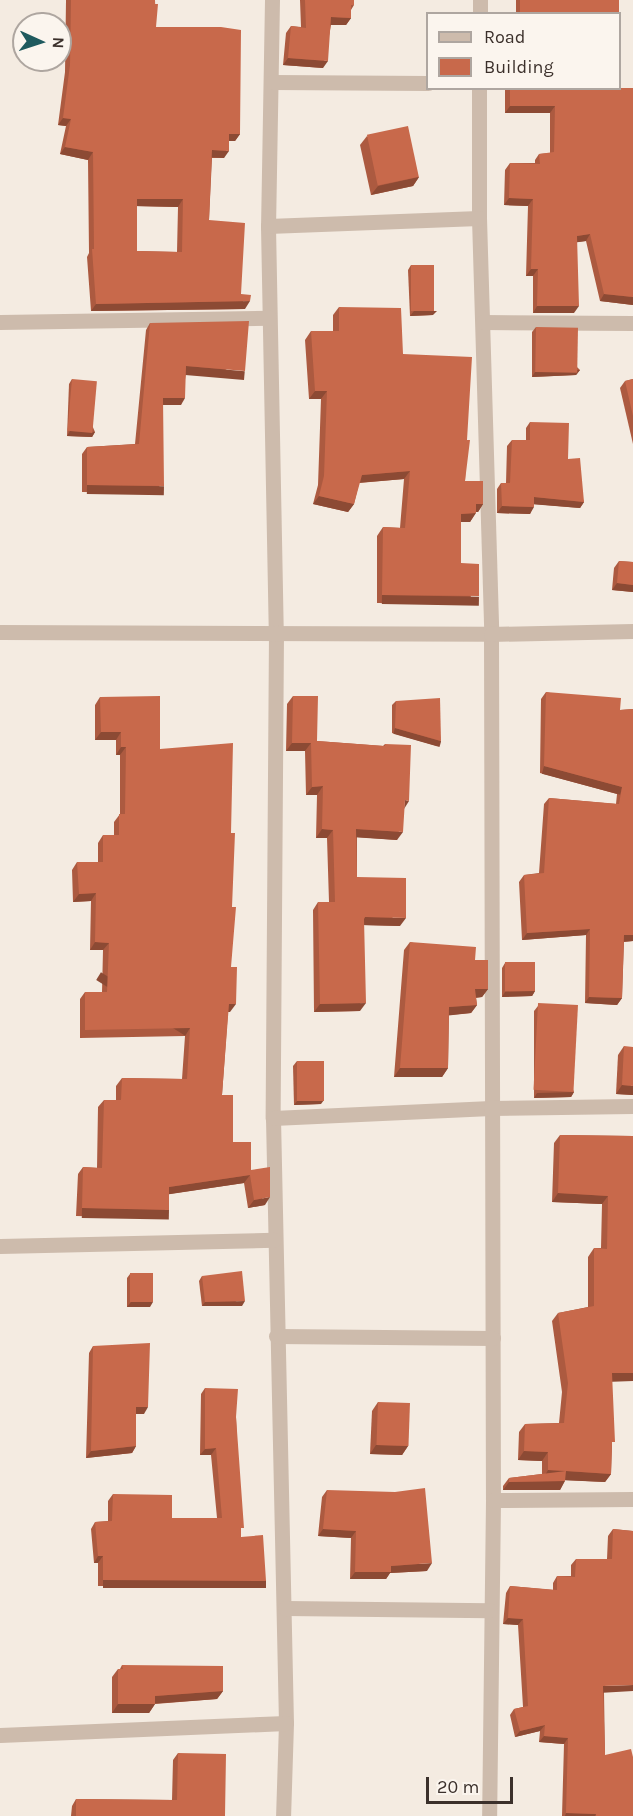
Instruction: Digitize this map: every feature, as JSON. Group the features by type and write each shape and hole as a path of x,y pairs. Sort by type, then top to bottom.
{"street":[{"path":"272,0 273,82 268,226 276,632 273,1118 276,1336 285,1608 286,1723 283,1816"},
{"path":"273,82 426,83"},
{"path":"479,90 478,218 491,634 494,1500 490,1610 489,1816"},
{"path":"268,226 478,218"},
{"path":"0,322 269,318"},
{"path":"483,322 633,323"},
{"path":"0,632 491,634 633,631"},
{"path":"273,1118 491,1108 633,1106"},
{"path":"0,1246 274,1240"},
{"path":"276,1336 493,1338"},
{"path":"494,1500 633,1499"},
{"path":"285,1608 490,1610"},
{"path":"0,1735 286,1723"}],"building":[{"path":"71,0 155,0 155,4 158,4 156,27 221,27 241,30 240,134 229,134 229,151 212,150 209,220 245,223 241,294 251,295 250,301 96,304 92,249 94,249 93,152 65,147 71,119 63,118 69,72 72,72","holes":["137,199 183,199 182,252 137,251"]},
{"path":"305,0 354,0 354,5 351,5 351,18 331,17 328,61 288,58 291,26 306,28"},
{"path":"520,0 619,0 619,12 520,12"},
{"path":"621,88 633,88 633,297 604,294 590,234 577,236 579,306 537,306 538,269 531,269 533,199 509,198 510,163 540,164 539,154 554,152 555,106 510,106 510,90 621,90"},
{"path":"408,126 419,177 378,186 367,135"},
{"path":"411,265 434,265 434,311 411,311"},
{"path":"339,307 401,308 403,354 472,357 467,440 470,440 465,481 483,481 483,504 476,504 476,513 461,514 461,563 479,564 479,596 382,595 383,527 405,528 410,471 362,475 354,504 319,496 324,476 327,391 315,391 311,331 339,331"},
{"path":"249,321 245,371 186,366 185,398 163,398 164,486 87,485 87,447 139,444 150,323"},
{"path":"536,327 578,328 577,373 535,372"},
{"path":"72,379 97,381 92,433 67,431"},
{"path":"633,379 633,416 625,381"},
{"path":"530,422 569,423 568,459 580,458 584,502 534,497 534,507 502,506 501,483 510,483 512,440 530,440"},
{"path":"619,561 633,562 633,585 617,583"},
{"path":"546,692 621,698 620,710 633,709 633,935 624,935 622,998 589,997 590,929 527,933 524,875 544,873 549,798 619,804 622,787 544,766"},
{"path":"160,696 160,749 233,743 231,833 235,833 232,907 236,907 231,967 237,967 236,1004 229,1004 222,1095 233,1095 233,1142 251,1142 251,1170 270,1167 270,1197 254,1200 250,1175 169,1187 169,1210 82,1208 83,1167 102,1168 104,1100 121,1100 122,1078 187,1079 190,1028 85,1030 85,992 107,992 109,943 95,942 96,893 79,894 77,862 103,862 103,835 119,835 119,814 125,814 126,747 121,747 121,732 101,732 100,697"},
{"path":"293,696 318,696 317,741 385,746 385,744 411,745 409,801 405,800 403,832 356,829 357,877 406,878 406,918 365,917 364,919 366,1003 320,1004 318,902 335,902 333,830 322,829 323,786 312,787 311,743 292,743"},
{"path":"440,698 441,741 395,728 396,701"},
{"path":"410,942 476,947 475,960 488,960 488,989 475,989 477,1005 449,1007 448,1068 400,1068"},
{"path":"505,962 535,962 535,991 505,991"},
{"path":"538,1003 578,1005 573,1092 534,1090"},
{"path":"624,1046 633,1047 633,1086 622,1085"},
{"path":"297,1061 324,1061 324,1101 297,1101"},
{"path":"560,1135 633,1136 633,1373 612,1373 615,1442 612,1442 611,1474 548,1470 548,1452 524,1451 525,1424 564,1423 568,1383 558,1313 594,1306 594,1248 607,1249 608,1196 558,1193"},
{"path":"242,1271 245,1301 205,1302 202,1276"},
{"path":"130,1273 153,1273 153,1302 130,1302"},
{"path":"150,1343 148,1407 136,1407 136,1446 91,1451 93,1346"},
{"path":"205,1388 238,1389 236,1417 244,1528 241,1528 241,1537 263,1535 266,1581 103,1580 103,1556 98,1556 95,1522 112,1521 113,1494 172,1495 172,1518 222,1518 216,1448 205,1449"},
{"path":"378,1402 410,1403 408,1446 376,1445"},
{"path":"566,1471 565,1481 509,1482 509,1478"},
{"path":"425,1488 432,1563 391,1566 391,1572 355,1572 356,1531 323,1529 327,1490 395,1492"},
{"path":"613,1529 633,1531 633,1685 603,1686 605,1755 631,1749 633,1816 566,1813 568,1738 544,1736 545,1725 520,1731 514,1709 528,1706 523,1619 508,1618 510,1586 557,1590 557,1576 575,1577 576,1559 612,1559"},
{"path":"122,1665 223,1666 223,1691 155,1696 155,1704 118,1704 118,1669 123,1669"},
{"path":"178,1753 226,1754 225,1816 76,1816 76,1799 177,1800"}]}
